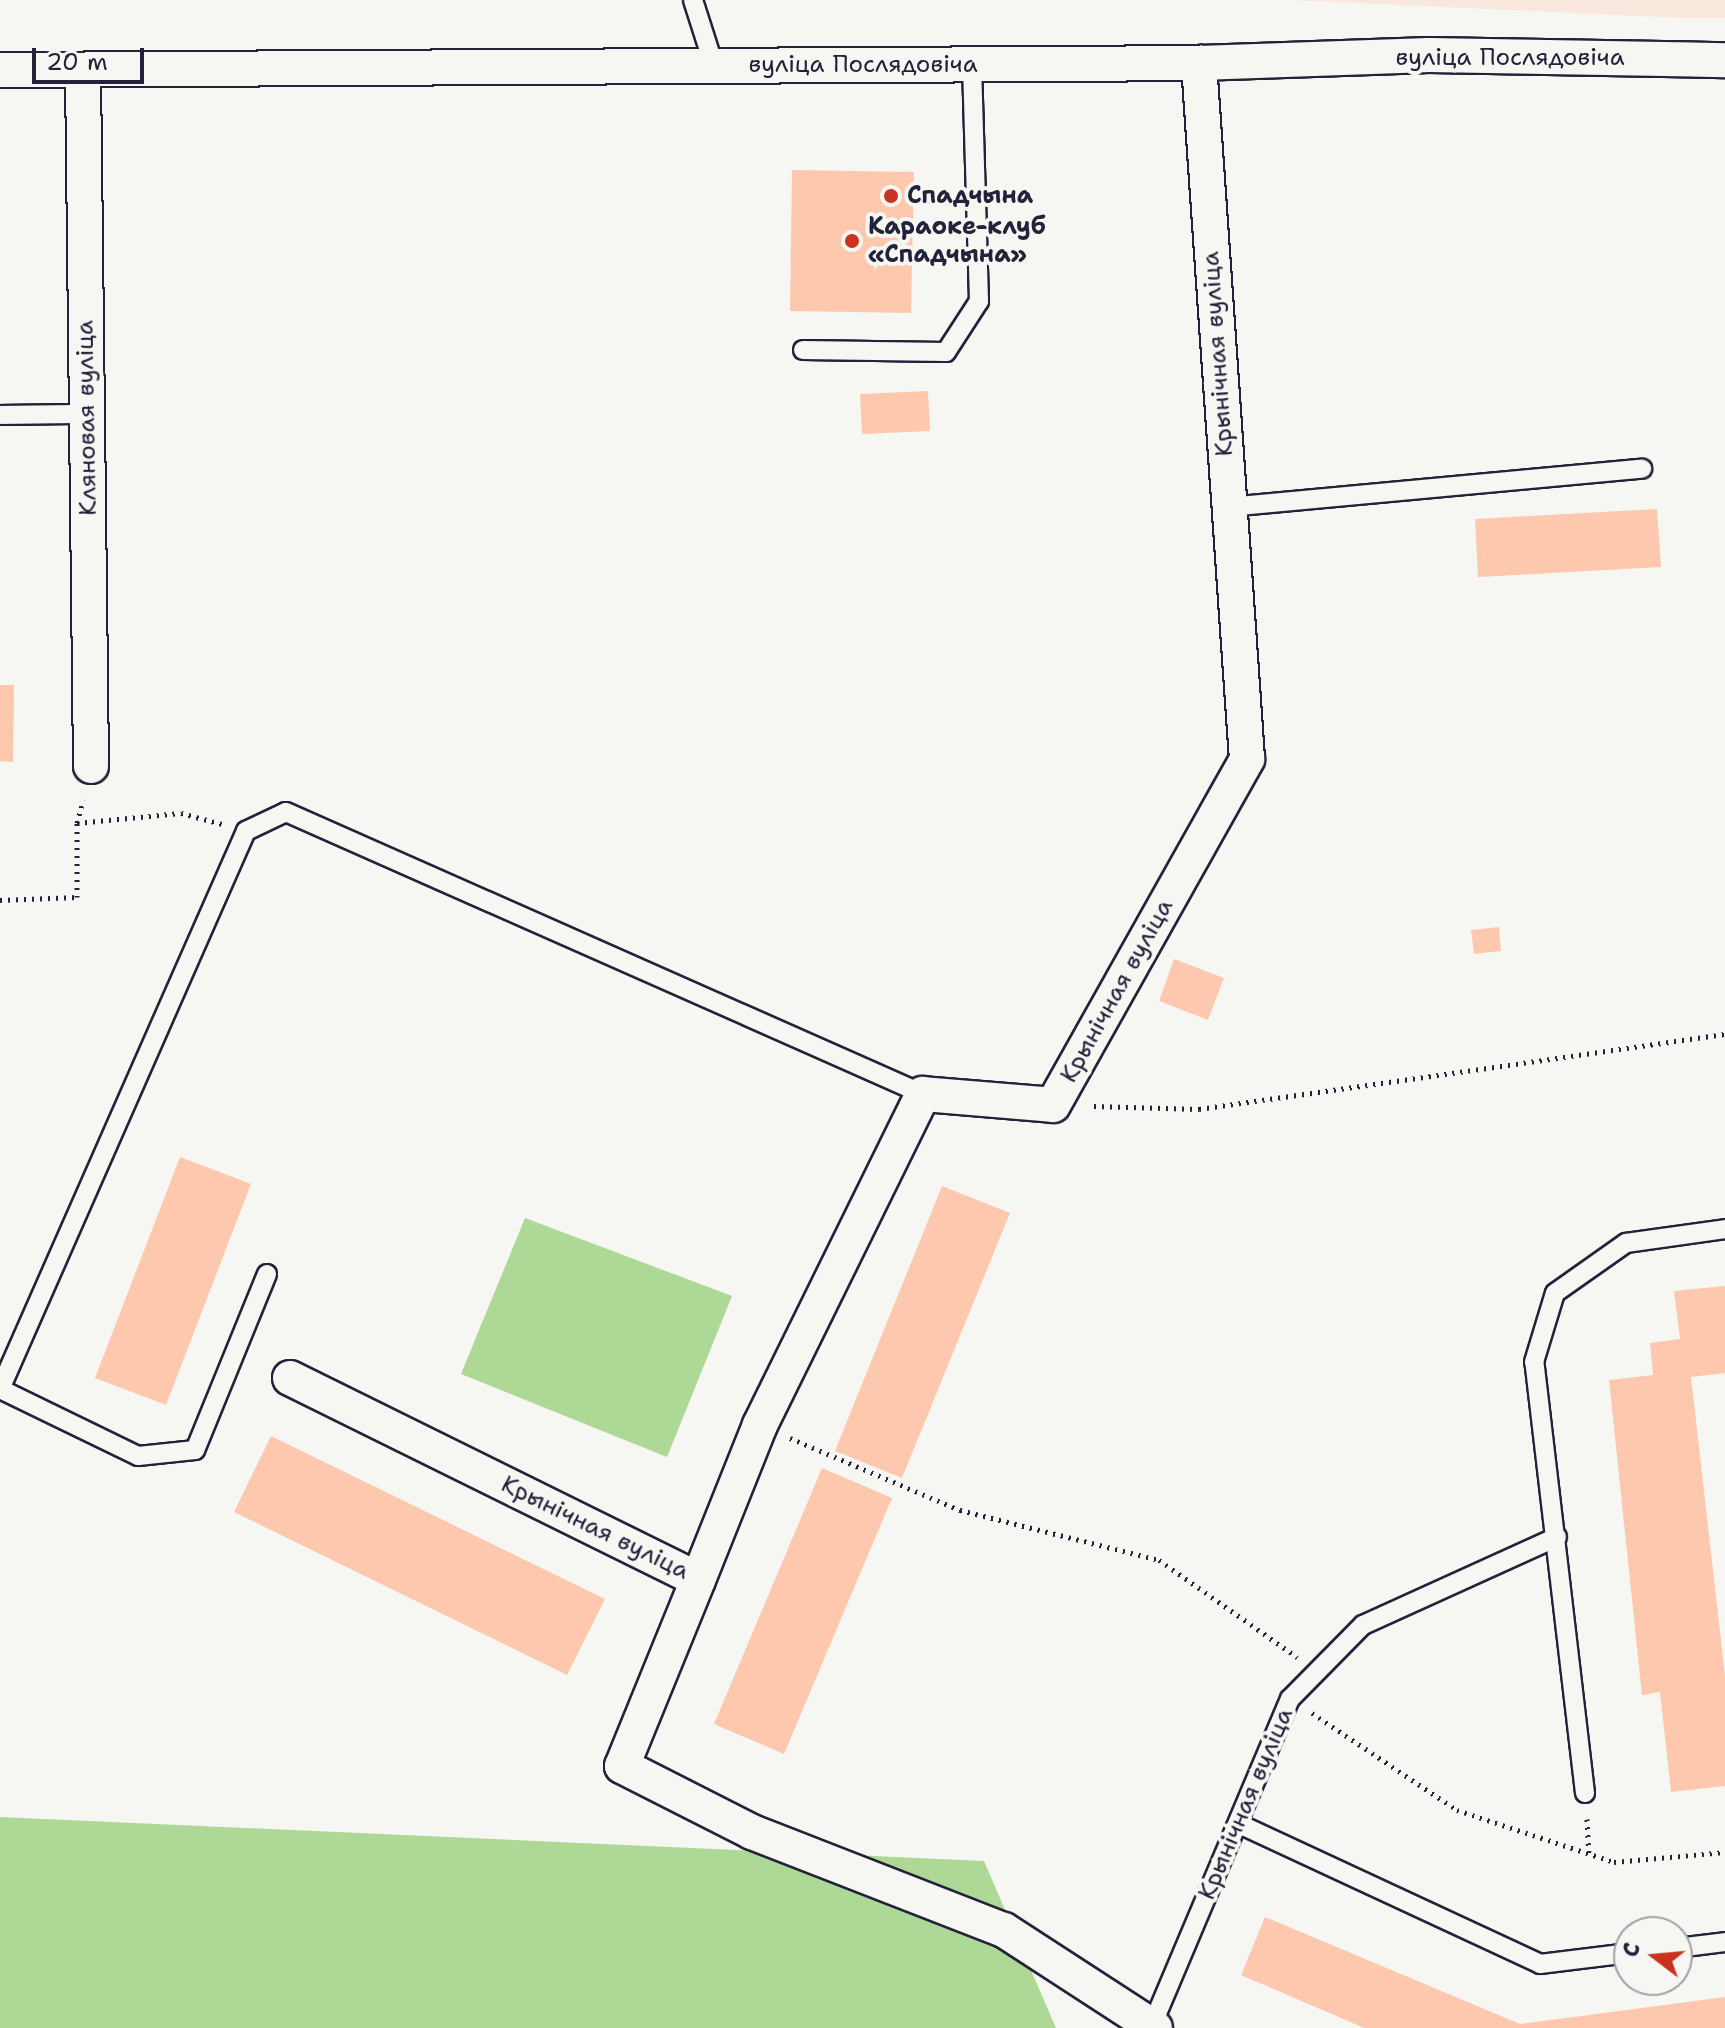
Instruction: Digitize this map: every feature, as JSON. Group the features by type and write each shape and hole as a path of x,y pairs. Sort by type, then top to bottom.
{"street":[{"name":"вуліца Послядовіча","path":"0,70 1199,63 1429,55 1724,68"},
{"name":"Крынічная вуліца","path":"290,1378 698,1580 760,1425 923,1094 1053,1105 1247,759 1199,63"},
{"name":"Кляновая вуліца","path":"83,71 91,766"},
{"path":"698,1580 622,1766 752,1832 1004,1930 1154,2026"}],"lane":[{"path":"693,0 714,66"},
{"path":"803,350 946,352 979,301 972,65"},
{"path":"0,415 87,414"},
{"path":"1229,507 1642,469"},
{"path":"267,1274 195,1450 138,1456 0,1389 246,831 286,812 923,1094"},
{"path":"1585,1793 1534,1362 1555,1293 1626,1243 1725,1229"},
{"name":"Крынічная вуліца","path":"1154,2026 1290,1699 1315,1670 1363,1625 1557,1537"},
{"path":"1239,1824 1540,1964 1613,1955"},
{"path":"1693,1946 1725,1942"}],"path":[{"path":"0,900 77,897 77,823 91,766"},
{"path":"77,823 181,813 246,831"},
{"path":"1053,1105 1199,1109 1725,1034"},
{"path":"760,1425 960,1510 1159,1560 1315,1670"},
{"path":"1290,1699 1457,1810 1614,1862 1725,1852"}],"shaded area":[{"path":"1292,0 1725,0 1725,18 1684,18"}],"green space":[{"path":"525,1218 732,1296 667,1457 461,1374"},
{"path":"0,1817 984,1861 1056,2028 0,2028"}],"building":[{"name":"Караоке-клуб «Спадчына»","path":"792,170 914,172 911,313 790,311"},
{"path":"928,391 930,431 862,434 860,394"},
{"path":"1657,509 1661,567 1478,577 1475,519"},
{"path":"0,685 14,685 13,762 0,761"},
{"path":"1499,927 1501,951 1474,954 1471,930"},
{"path":"1174,959 1224,978 1208,1020 1159,1001"},
{"path":"180,1157 251,1184 166,1405 95,1378"},
{"path":"942,1186 1010,1213 902,1478 835,1451"},
{"path":"1725,1286 1725,1373 1691,1377 1725,1676 1725,1786 1671,1792 1660,1692 1642,1695 1609,1380 1653,1375 1650,1343 1680,1339 1674,1291"},
{"path":"271,1436 605,1599 567,1675 234,1512"},
{"path":"822,1468 892,1498 784,1754 714,1724"},
{"path":"1265,1917 1520,2024 1725,1997 1725,2028 1364,2028 1241,1975"}],"place":[{"name":"Спадчына","path":"891,196"},
{"name":"Караоке-клуб «Спадчына»","path":"852,241"}]}
